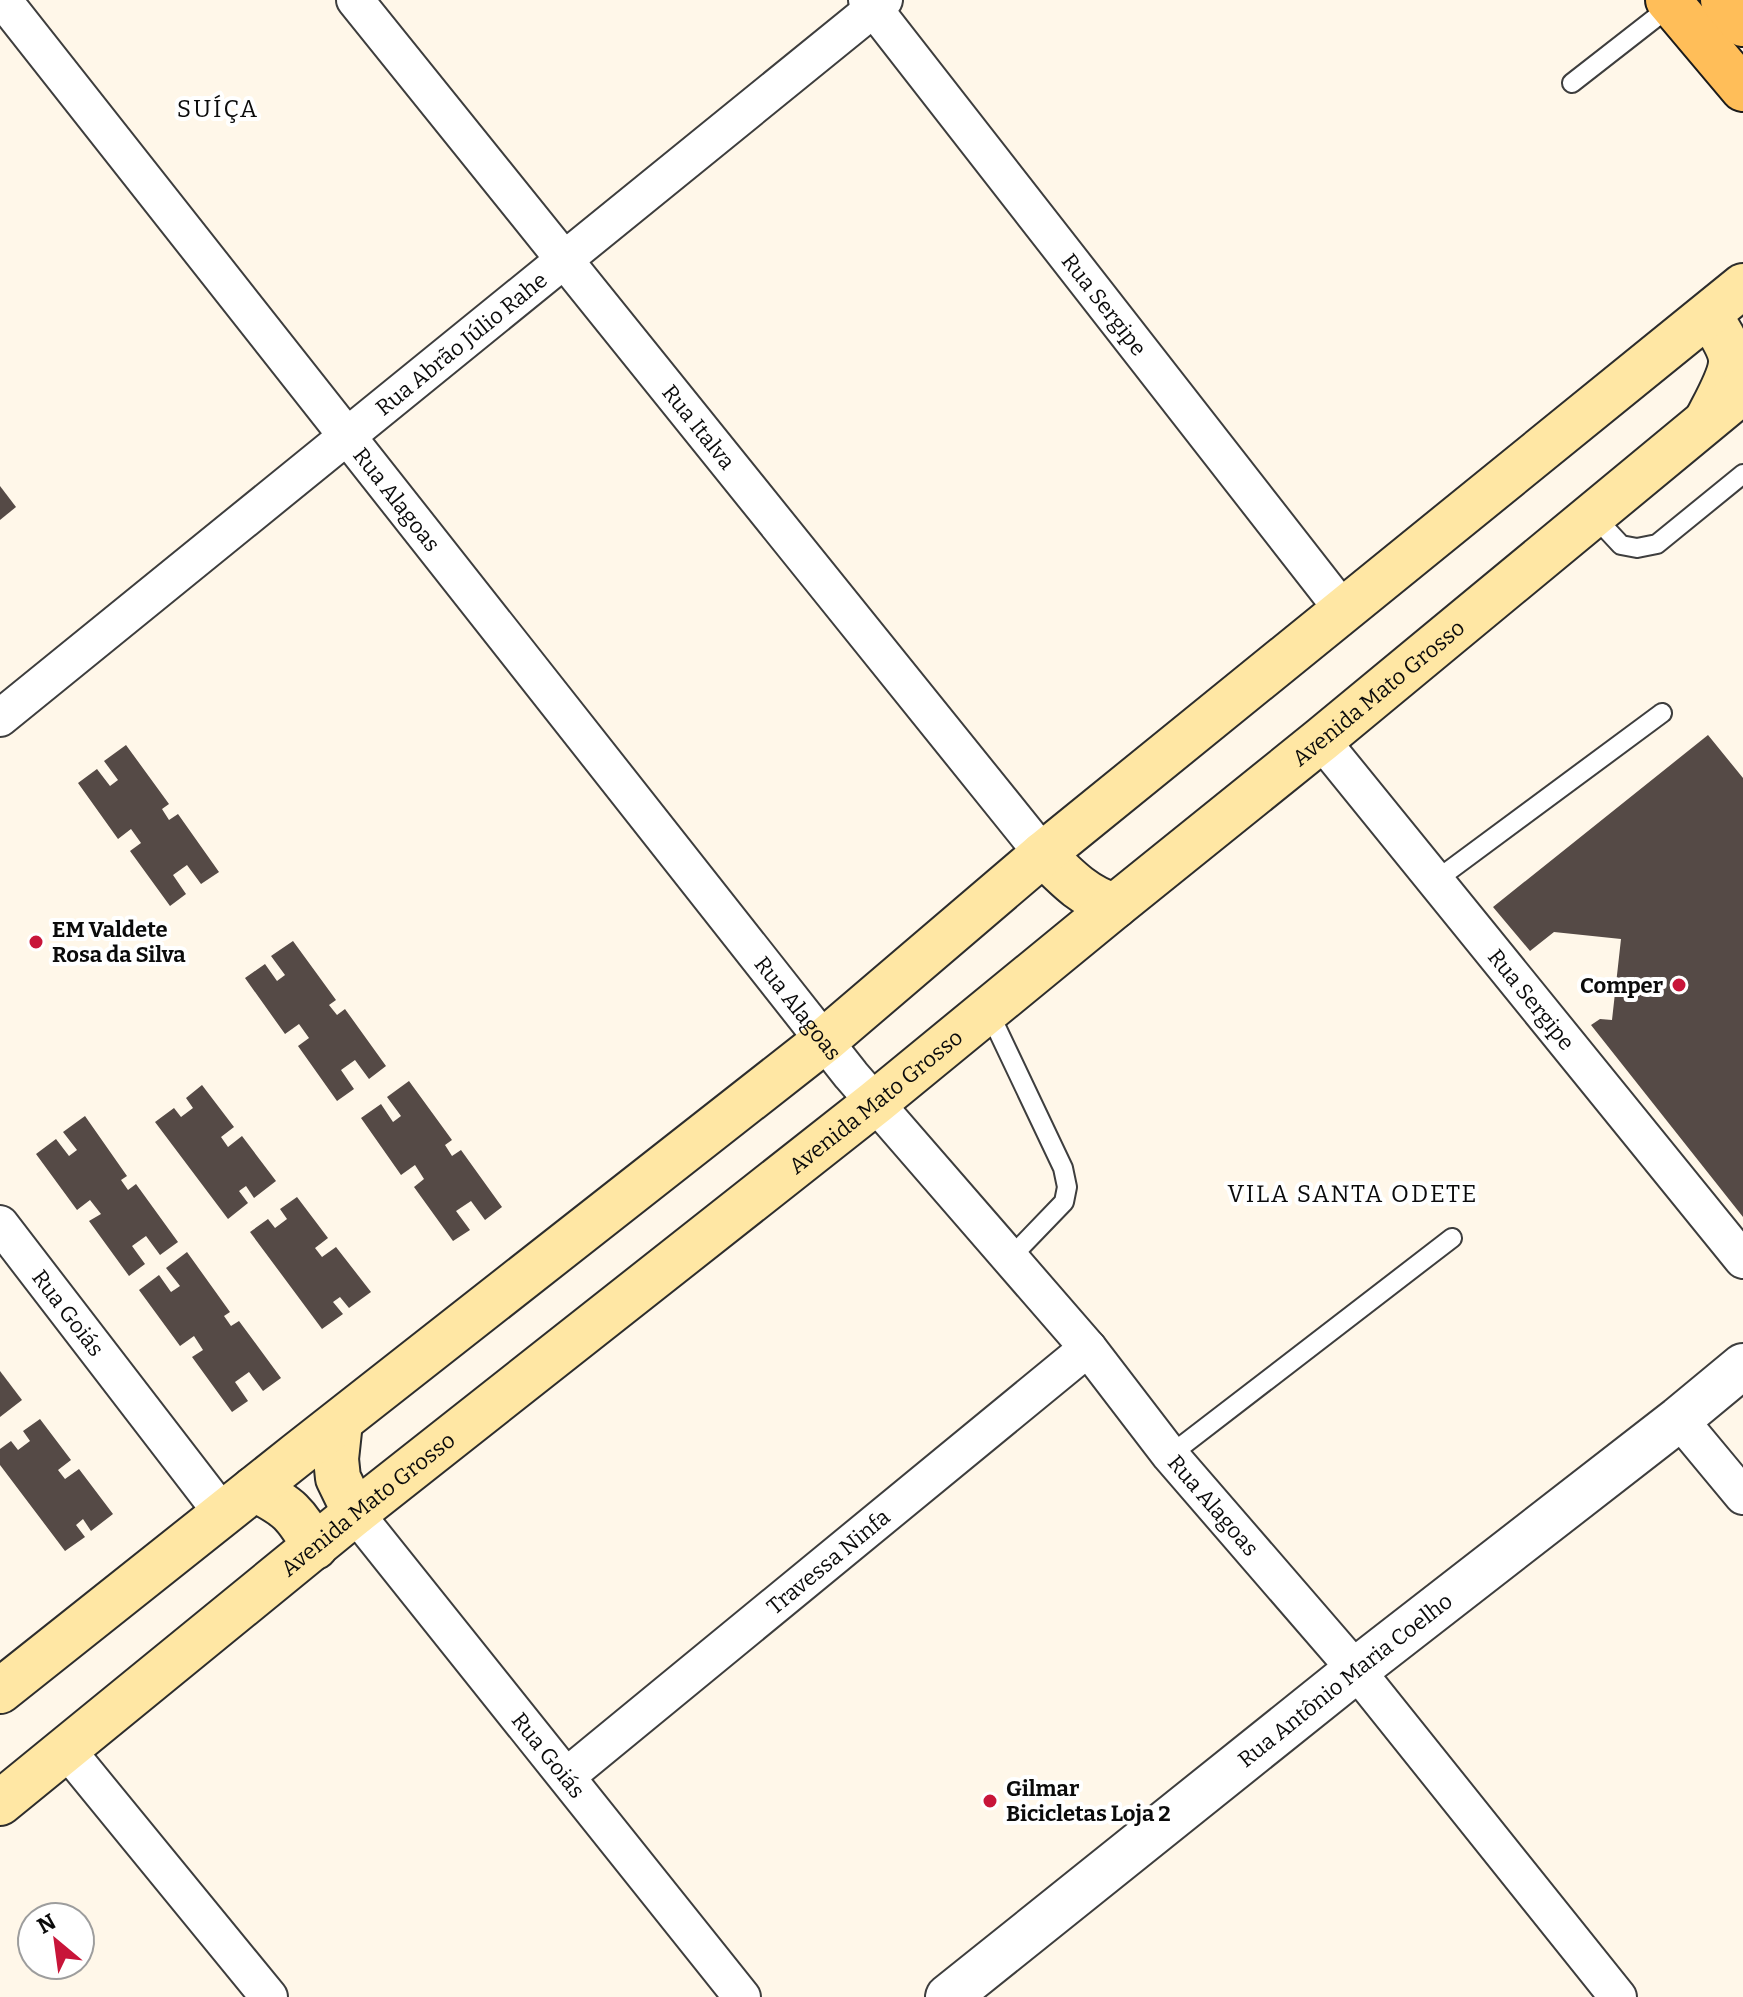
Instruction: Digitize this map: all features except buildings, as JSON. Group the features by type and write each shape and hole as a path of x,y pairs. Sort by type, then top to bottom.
{"main road":[{"path":"1723,0 1743,24"},
{"path":"1670,3 1743,89"},
{"path":"0,1691 824,1041 1043,854 1743,286"},
{"path":"1707,420 1732,362 1726,343 1709,315"},
{"name":"Avenida Mato Grosso","path":"0,1803 355,1513 876,1102 1743,391"},
{"path":"1043,854 1076,887 1098,901 1115,906"},
{"path":"340,1422 336,1459 338,1478 355,1513"},
{"path":"238,1502 275,1499 297,1517 315,1547"}],"street":[{"name":"Rua Alagoas","path":"3,0 824,1041 1088,1348 1170,1455 1356,1670 1618,1997"},
{"name":"Rua Italva","path":"355,0 1043,854"},
{"name":"Rua Abrão Júlio Rahe","path":"0,718 875,3"},
{"name":"Rua Sergipe","path":"875,3 1343,610"},
{"name":"Rua Sergipe","path":"1321,740 1743,1260"},
{"name":"Rua Goiás","path":"0,1224 238,1502"},
{"name":"Travessa Ninfa","path":"567,1776 1088,1348"},
{"name":"Rua Antônio Maria Coelho","path":"948,1997 1356,1670 1743,1366"},
{"path":"1679,1419 1743,1496"},
{"name":"Rua Goiás","path":"355,1513 742,1997"},
{"path":"66,1749 269,1997"}],"lane":[{"path":"1572,83 1670,3"},
{"path":"1593,515 1621,545 1637,548 1657,544 1743,474"},
{"path":"1435,881 1662,713"},
{"path":"988,1010 1063,1168 1067,1187 1064,1202 1010,1258"},
{"path":"1170,1455 1452,1238"}],"place":[{"name":"EM Valdete Rosa da Silva","path":"36,942"},
{"name":"Comper","path":"1679,985"},
{"name":"Gilmar Bicicletas Loja 2","path":"990,1801"}],"district":[{"name":"SUÍÇA","path":"218,109"},
{"name":"VILA SANTA ODETE","path":"1353,1194"}]}
